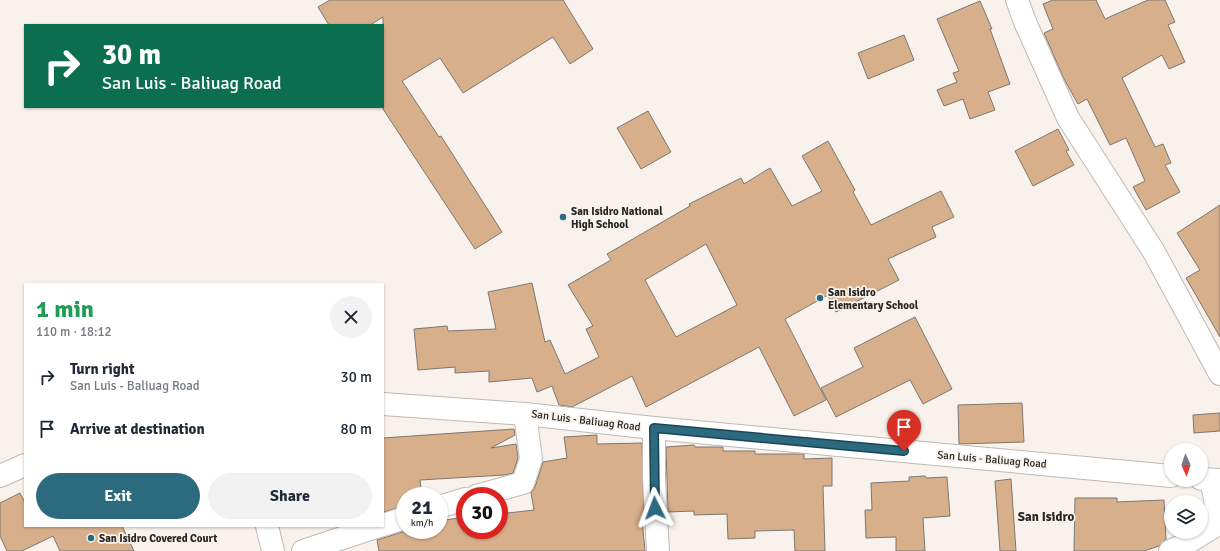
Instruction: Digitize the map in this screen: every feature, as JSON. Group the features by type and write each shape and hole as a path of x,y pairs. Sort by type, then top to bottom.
{"street":[{"path":"1017,0 1025,22 1068,118 1154,252 1220,374"},
{"name":"San Luis - Baliuag Road","path":"384,404 525,414 654,428 1164,475"},
{"path":"508,487 523,483 532,459 525,414"},
{"path":"654,428 654,479 658,551"},
{"path":"0,476 24,464"},
{"path":"1170,551 1184,545 1218,524 1211,480"},
{"path":"384,525 396,521"},
{"path":"267,527 273,551"},
{"path":"303,551 376,527"}],"building":[{"path":"330,0 563,0 593,49 570,64 553,37 463,93 440,58 402,81 439,137 441,136 502,232 475,249 383,109 383,17 372,24 328,24 318,7"},
{"path":"1053,0 1096,0 1105,19 1148,0 1165,0 1175,22 1168,25 1185,62 1169,69 1162,55 1122,78 1155,147 1163,144 1171,163 1165,165 1180,192 1146,210 1133,187 1145,181 1126,138 1110,145 1087,99 1078,104 1064,79 1044,33 1053,29 1043,4"},
{"path":"980,1 992,29 990,29 1010,84 988,92 995,110 970,119 963,99 944,106 937,90 957,82 953,73 959,71 937,19"},
{"path":"904,35 914,60 868,79 858,53"},
{"path":"648,111 671,152 641,169 617,128"},
{"path":"1058,129 1069,150 1066,151 1074,165 1033,186 1015,151"},
{"path":"828,141 855,190 853,192 871,225 941,191 954,217 932,227 936,237 888,259 899,280 836,312 828,295 785,319 826,400 794,416 759,347 646,407 632,376 572,407 559,405 552,386 537,392 532,378 489,382 489,371 455,373 455,367 418,370 414,329 447,326 448,331 496,329 488,292 532,283 545,342 550,340 565,374 599,357 586,329 593,326 568,285 611,260 607,254 690,206 689,204 741,178 744,184 770,168 792,206 822,191 802,156","holes":["706,244 737,305 676,337 645,280"]},
{"path":"1220,205 1220,337 1186,278 1200,270 1177,233"},
{"path":"915,317 952,389 923,404 910,380 836,417 821,388 863,367 854,348"},
{"path":"1022,403 1024,442 959,444 958,405"},
{"path":"1220,413 1220,431 1194,433 1193,415"},
{"path":"514,429 515,435 491,448 516,444 518,458 513,473 504,475 420,480 421,487 396,487 396,508 384,512 384,438"},
{"path":"597,435 597,444 642,443 644,519 642,519 645,551 379,551 377,540 396,534 396,539 448,539 448,520 456,518 456,539 508,539 508,513 534,510 531,493 535,487 543,462 567,458 564,437"},
{"path":"694,445 695,447 723,447 723,451 755,451 755,454 804,454 804,459 832,458 832,486 823,486 825,551 795,551 794,530 755,531 755,538 728,539 727,514 694,515 694,511 668,512 666,447"},
{"path":"925,476 926,478 947,477 950,516 923,518 925,551 896,551 896,537 866,538 865,510 872,510 871,483 909,481 909,477"},
{"path":"1011,479 1016,551 1000,551 995,481"},
{"path":"20,493 24,501 24,527 122,527 134,551 60,551 53,536 22,551 7,551 0,536 0,503"},
{"path":"1075,498 1117,498 1117,502 1164,500 1164,539 1166,539 1159,546 1144,551 1074,551"}],"place":[{"name":"San Isidro National High School","path":"563,217"},
{"name":"San Isidro Elementary School","path":"820,298"},
{"name":"San Isidro Covered Court","path":"91,538"}],"district":[{"name":"San Isidro","path":"1046,516"}],"route":[{"path":"655,508 654,428 904,451"}]}
